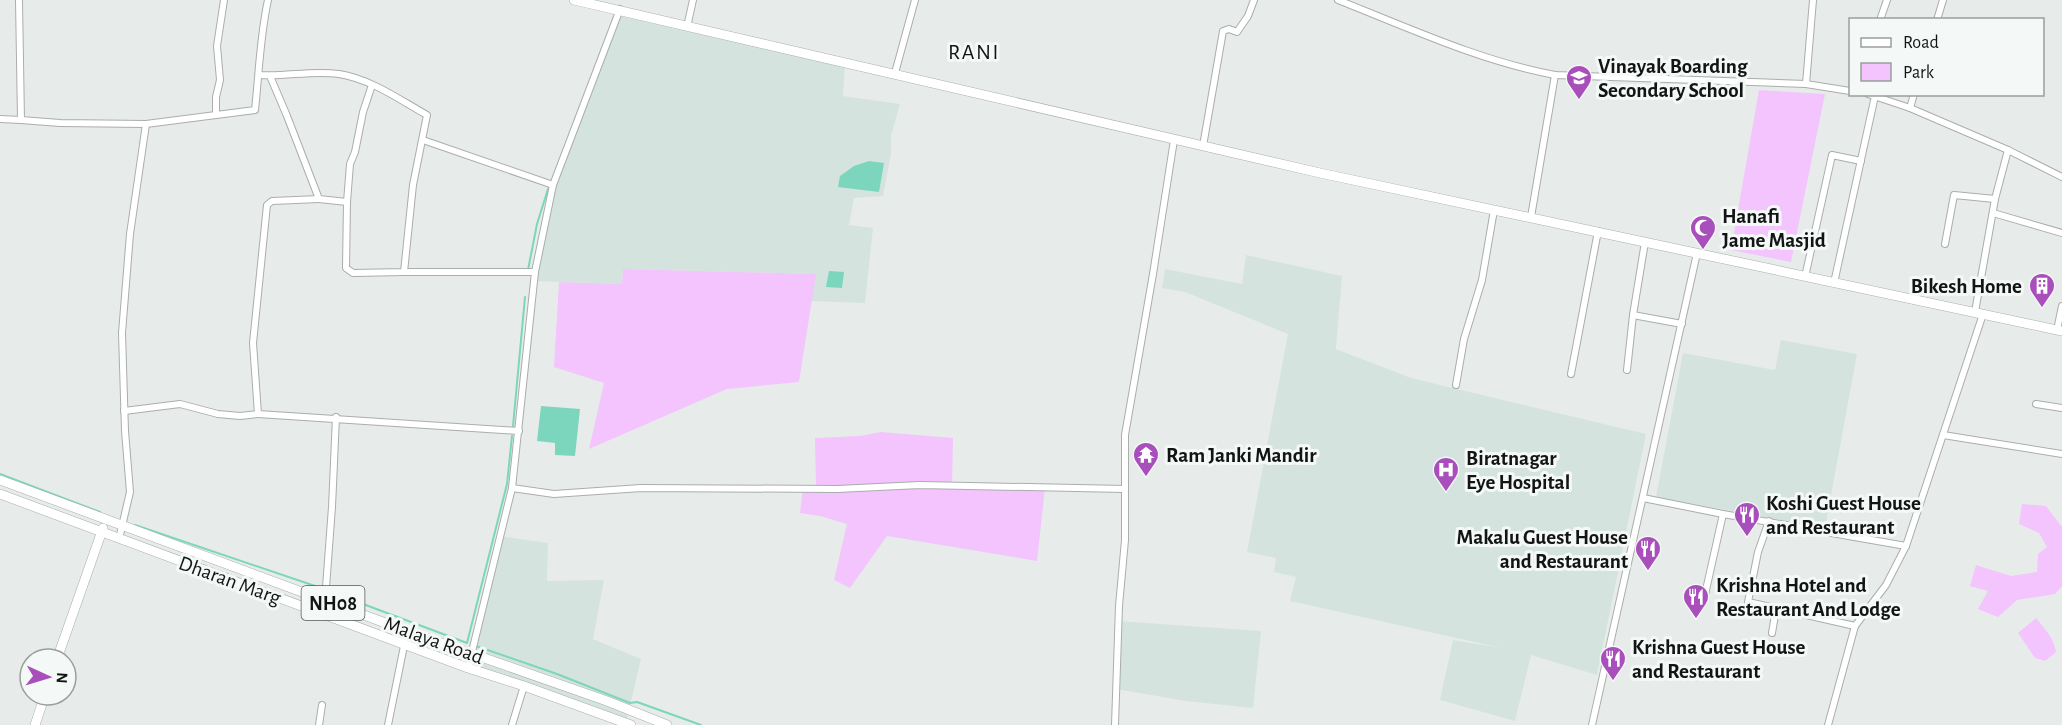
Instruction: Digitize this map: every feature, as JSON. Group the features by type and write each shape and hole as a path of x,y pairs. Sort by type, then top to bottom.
{"main road":[{"path":"574,0 620,9 845,64 895,73 1174,140 2060,331"},
{"name":"Malaya Road","path":"0,480 407,631 607,701 666,725"},
{"name":"Dharan Marg","path":"0,494 468,668 631,725"},
{"path":"61,647 105,519"},
{"path":"35,725 41,707"}],"street":[{"path":"18,0 21,120"},
{"path":"216,115 216,97 220,80 217,46 224,0"},
{"path":"0,119 60,123 146,124 255,110 262,27 268,0"},
{"path":"687,27 693,0"},
{"path":"895,73 915,0"},
{"path":"1203,146 1223,31 1226,29 1237,32 1248,16 1254,0"},
{"path":"1338,0 1494,61 1555,75 1806,84 1849,91"},
{"path":"1806,84 1813,0"},
{"path":"1881,18 1887,0"},
{"path":"1938,18 1943,0"},
{"path":"468,668 512,488 535,272 553,185 620,9"},
{"path":"259,75 311,72 356,78 427,116 413,185 404,272"},
{"path":"1531,217 1555,75"},
{"path":"270,76 319,200"},
{"path":"372,85 350,164 346,268 353,273 535,272"},
{"path":"1833,283 1861,161 1872,96"},
{"path":"1875,96 1910,108 2008,150 2062,177"},
{"path":"1910,108 1913,96"},
{"path":"119,539 130,492 124,411 122,333 130,234 146,124"},
{"path":"1115,725 1119,614 1125,540 1125,435 1174,140"},
{"path":"423,141 553,185"},
{"path":"1828,725 1855,626 1886,585 1906,546 1943,435 1979,313 1995,199 2008,150"},
{"path":"1804,277 1832,155 1861,161"},
{"path":"1945,244 1954,195 1995,199"},
{"path":"258,414 253,343 267,205 272,201 347,202"},
{"path":"1456,385 1464,339 1482,280 1494,210"},
{"path":"1993,213 2062,233"},
{"path":"1571,374 1598,231"},
{"path":"1628,370 1632,315 1645,242"},
{"path":"1592,725 1697,253"},
{"path":"2060,331 2062,306"},
{"path":"1632,315 1682,324"},
{"path":"124,411 180,404 218,414 240,416 258,414 336,417 519,431"},
{"path":"2036,404 2062,408"},
{"path":"324,614 336,417"},
{"path":"1943,435 2062,453"},
{"path":"512,488 554,494 641,488 837,489 920,484 1125,489"},
{"path":"1643,498 1906,546"},
{"path":"1704,598 1723,514"},
{"path":"1769,521 1758,552 1748,602 1855,626"},
{"path":"1772,633 1776,609"},
{"path":"388,725 407,631"},
{"path":"512,725 524,686"},
{"path":"319,725 322,705"}],"shaded area":[{"path":"620,9 845,64 843,96 900,104 891,136 891,154 883,196 854,198 849,225 873,228 865,303 810,301 815,274 623,269 622,284 534,281 553,185"},
{"path":"869,161 884,163 879,192 838,187 840,176 854,166"},
{"name":"Biratnagar Eye Hospital","path":"1246,255 1342,276 1336,349 1411,378 1646,434 1597,675 1531,655 1515,721 1440,700 1453,640 1501,648 1290,601 1296,577 1274,572 1276,558 1247,552 1288,334 1185,292 1162,288 1165,269 1242,284"},
{"path":"829,271 844,272 842,288 826,287"},
{"path":"1781,340 1857,354 1825,528 1656,497 1683,353 1775,370"},
{"path":"541,406 580,409 575,456 555,455 555,443 537,441"},
{"path":"500,536 548,543 547,581 604,580 593,639 641,659 626,723 468,668"},
{"path":"1118,621 1261,631 1253,708 1186,701 1116,689"}],"green space":[{"path":"1759,90 1825,94 1791,262 1731,250"},
{"path":"623,269 816,274 799,382 727,389 589,449 604,383 554,367 559,282 622,284"},
{"path":"881,432 953,438 952,486 1045,488 1037,561 887,536 850,588 834,580 847,524 800,513 803,488 816,488 815,438 860,436"},
{"path":"2022,504 2046,506 2062,527 2062,586 2055,594 2017,600 1998,617 1978,609 1988,591 1970,586 1976,565 2011,576 2037,572 2038,554 2047,547 2039,533 2019,524"},
{"path":"2036,618 2055,647 2056,652 2045,661 2035,658 2018,633"}],"waterway":[{"path":"528,270 537,224 548,189"},
{"path":"513,426 525,297"},
{"path":"331,592 467,643 507,484 512,436"},
{"path":"0,474 100,512"},
{"path":"135,525 321,588"},
{"path":"476,646 557,674 630,703 637,702 701,725"}],"place":[{"name":"Vinayak Boarding Secondary School","path":"1579,101"},
{"name":"Hanafi Jame Masjid","path":"1703,251"},
{"name":"Bikesh Home","path":"2042,309"},
{"name":"Ram Janki Mandir","path":"1146,478"},
{"name":"Biratnagar Eye Hospital","path":"1446,493"},
{"name":"Koshi Guest House and Restaurant","path":"1747,538"},
{"name":"Makalu Guest House and Restaurant","path":"1648,572"},
{"name":"Krishna Hotel and Restaurant And Lodge","path":"1696,620"},
{"name":"Krishna Guest House and Restaurant","path":"1613,682"}],"district":[{"name":"RANI","path":"974,51"}]}
